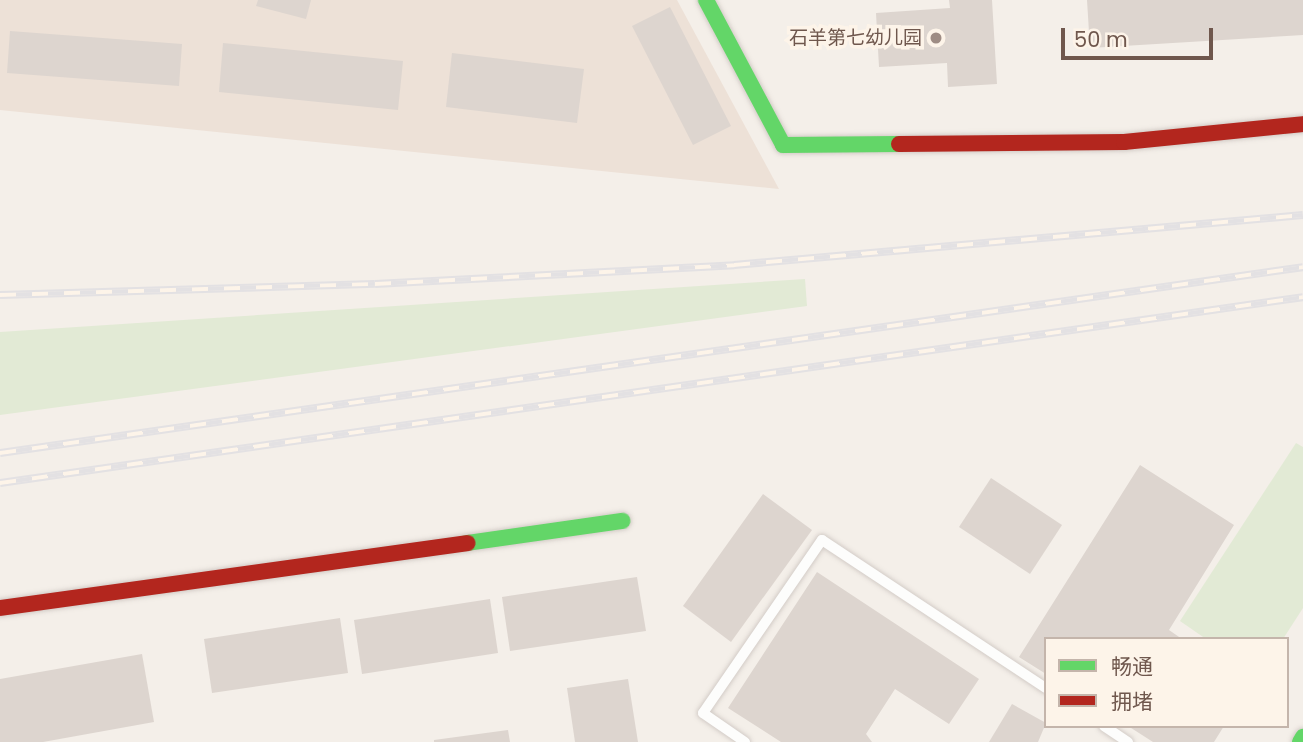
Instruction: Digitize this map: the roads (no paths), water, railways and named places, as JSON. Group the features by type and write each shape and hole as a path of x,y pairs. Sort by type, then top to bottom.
{"street":[{"path":"706,0 783,145 1124,142 1303,124"},
{"path":"0,608 622,522"},
{"path":"1300,742 1303,737"}],"lane":[{"path":"745,742 703,713 822,540 1044,687"},
{"path":"1107,728 1128,742"}],"railway":[{"path":"0,295 375,284 734,265 1303,215"},
{"path":"0,453 1303,267"},
{"path":"0,483 1303,297"}],"place":[{"name":"石羊第七幼儿园","path":"936,38"}]}
